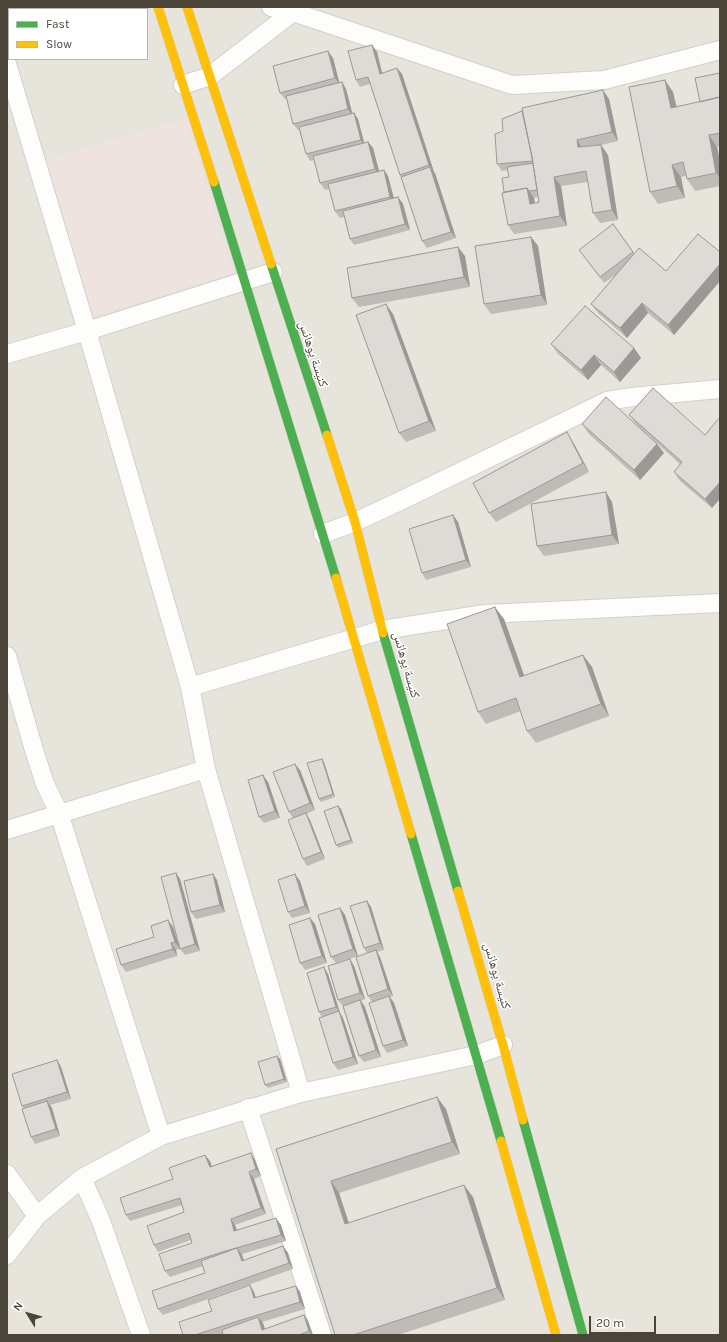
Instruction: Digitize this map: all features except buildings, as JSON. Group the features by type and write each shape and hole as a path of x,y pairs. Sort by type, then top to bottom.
{"street":[{"path":"158,7 288,412 557,1329"},
{"name":"كنيسة يوهانس","path":"187,7 273,272 312,403 355,522 382,630 503,1045 575,1320 583,1335"},
{"path":"271,7 299,10 512,85 604,80 720,50"},
{"path":"183,85 210,76 299,10"},
{"path":"7,64 87,331 190,687 206,769 300,1093"},
{"path":"7,354 87,331 273,272"},
{"path":"323,534 355,522 607,401 632,397 720,389"},
{"path":"190,687 382,630 485,614 720,603"},
{"path":"7,656 34,750 45,784 59,813 160,1136"},
{"path":"7,830 206,769"},
{"path":"7,1255 37,1216 82,1178 160,1136 300,1093 476,1055 503,1045"},
{"path":"248,1108 322,1335"},
{"path":"7,1174 37,1216"},
{"path":"82,1178 101,1221 141,1335"}],"shaded area":[{"path":"7,7 720,7 720,1335 7,1335"},
{"path":"187,118 232,274 90,316 45,160"}],"traffic: fast":[{"path":"214,182 336,578"},
{"path":"271,264 327,435"},
{"path":"383,633 458,891"},
{"path":"411,834 501,1141"},
{"path":"523,1120 583,1335"}],"traffic: slow":[{"path":"158,7 214,182"},
{"path":"187,7 271,264"},
{"path":"327,435 355,522 383,633"},
{"path":"336,578 411,834"},
{"path":"458,891 503,1045 523,1120"},
{"path":"501,1141 556,1335"}]}
